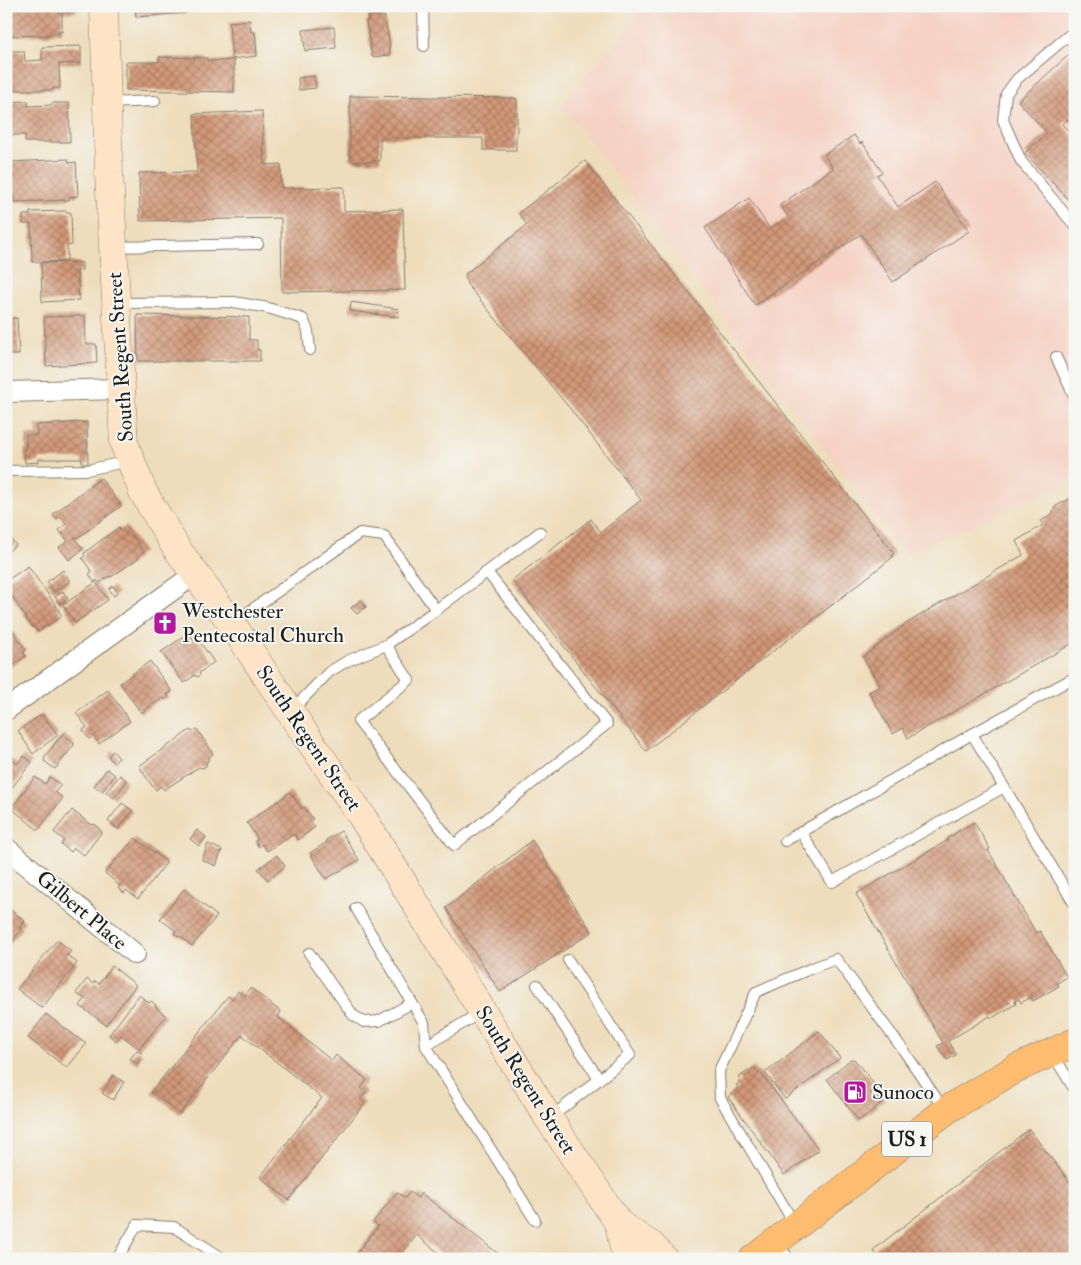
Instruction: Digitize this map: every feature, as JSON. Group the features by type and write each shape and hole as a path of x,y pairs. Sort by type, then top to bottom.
{"main road":[{"name":"US 1","path":"753,1259 787,1242 945,1111 1015,1069 1063,1047"}],"street":[{"name":"South Regent Street","path":"104,6 120,389 124,443 130,461 143,492 177,549 232,624 361,815 549,1119 619,1224 626,1259"},
{"path":"6,392 120,389"},
{"path":"6,710 195,574"},
{"name":"Gilbert Place","path":"6,848 135,954"},
{"name":"South Regent Street","path":"619,1224 652,1246 664,1259"}],"lane":[{"path":"423,6 424,46"},
{"path":"1075,30 1017,79 1006,94 1003,120 1021,160 1075,226"},
{"path":"107,103 155,102"},
{"path":"113,247 258,244"},
{"path":"116,303 234,302 268,308 303,319 308,331 310,350"},
{"path":"1056,358 1075,398"},
{"path":"6,471 87,470 130,461"},
{"path":"291,711 329,672 347,661 386,645 540,532"},
{"path":"232,624 360,533 384,536 436,610"},
{"path":"386,645 409,680 358,721 454,845 607,724 487,572"},
{"path":"785,841 1075,676"},
{"path":"972,734 1075,905"},
{"path":"801,832 832,882 1004,787"},
{"path":"356,908 424,1024 426,1046 535,1220"},
{"path":"309,953 353,1015 364,1022 379,1021 412,1003"},
{"path":"787,1242 720,1098 719,1071 756,992 836,959 904,1051 945,1111"},
{"path":"549,1119 630,1055 568,960"},
{"path":"537,985 599,1079"},
{"path":"426,1046 483,1011"},
{"path":"1063,1047 1075,1090"},
{"path":"117,1259 137,1225 174,1227 224,1259"}],"shaded area":[{"path":"646,6 1075,6 1075,480 905,554 562,105"}],"building":[{"path":"19,6 77,6 77,12 62,13 62,32 51,33 51,35 6,36 6,10 19,9"},
{"path":"135,6 185,6 186,13 136,17"},
{"path":"384,14 390,55 372,57 366,21 368,21 368,16"},
{"path":"250,20 251,32 255,32 257,56 232,59 229,22"},
{"path":"334,27 336,48 305,51 303,30"},
{"path":"81,46 81,63 59,64 60,88 53,88 53,90 7,90 6,51 24,51 25,61 42,60 42,47"},
{"path":"1075,49 1075,119 1071,123 1068,119 1062,124 1075,138 1075,207 1025,153 1047,133 1018,101"},
{"path":"159,57 207,58 207,61 234,60 234,92 126,90 126,62 159,62"},
{"path":"314,76 316,88 299,90 298,78"},
{"path":"350,96 515,98 517,99 516,150 483,150 483,138 380,138 380,161 354,162 350,158"},
{"path":"28,101 28,106 69,103 70,142 25,142 25,135 6,135 6,102"},
{"path":"262,111 264,165 281,164 281,188 344,187 344,211 403,209 405,290 282,292 281,218 140,221 139,173 197,172 194,114"},
{"path":"854,135 860,144 862,142 882,172 877,175 898,207 935,182 969,231 893,282 861,234 755,305 705,228 749,198 770,229 788,217 780,205 833,168 824,155"},
{"path":"68,159 69,163 76,162 78,196 69,197 69,200 14,202 12,162"},
{"path":"585,161 894,553 893,557 646,751 512,580 591,519 601,532 641,500 572,411 467,284 465,274 527,225 519,214 520,212"},
{"path":"65,211 71,213 72,245 67,246 67,261 32,262 31,224 23,224 23,215 30,215 30,212"},
{"path":"41,263 82,263 82,270 77,270 79,300 42,302"},
{"path":"351,302 399,309 398,317 350,311"},
{"path":"137,315 249,317 249,340 257,340 257,350 260,350 260,361 138,361"},
{"path":"85,316 86,344 96,344 97,363 46,366 44,317"},
{"path":"17,318 19,355 6,355 6,319"},
{"path":"87,422 88,464 82,464 82,459 39,459 39,462 25,463 26,435 37,435 36,425"},
{"path":"101,478 121,506 77,538 74,537 83,549 69,560 59,547 68,541 59,530 66,524 60,516 56,519 53,514"},
{"path":"1075,496 1075,642 908,738 903,728 893,734 869,692 880,686 863,657 907,623 1023,555 1016,541 1043,525 1041,521 1052,514 1056,506"},
{"path":"126,526 144,552 138,556 139,558 111,577 99,583 97,580 94,582 89,574 92,572 82,558 85,555 84,553 119,527 120,530"},
{"path":"10,538 16,545 7,552 6,540"},
{"path":"28,566 62,616 38,632 34,626 33,628 6,585 6,581"},
{"path":"63,570 70,581 54,592 47,582"},
{"path":"96,582 108,600 75,623 63,605"},
{"path":"113,586 118,593 114,596 109,589"},
{"path":"63,591 68,599 60,604 55,597"},
{"path":"361,600 366,607 357,614 351,608"},
{"path":"6,622 26,650 23,652 26,656 6,670"},
{"path":"192,631 214,662 199,673 200,675 197,677 195,675 184,683 161,652"},
{"path":"150,661 172,692 167,695 169,697 165,700 164,697 141,713 120,683"},
{"path":"108,690 130,721 99,744 93,736 89,739 83,730 87,727 76,713"},
{"path":"42,714 58,735 33,754 18,731"},
{"path":"197,729 213,754 208,758 206,766 203,768 199,767 164,790 161,786 156,790 139,766 190,730 192,732"},
{"path":"63,734 74,745 55,769 44,761 44,757"},
{"path":"113,751 119,758 114,763 108,756"},
{"path":"6,755 17,764 24,756 32,762 6,795"},
{"path":"107,769 115,775 102,792 94,786"},
{"path":"120,775 127,781 114,798 106,792"},
{"path":"35,777 45,784 50,777 61,785 55,792 63,798 38,830 11,808"},
{"path":"290,792 302,809 304,807 313,819 310,821 315,827 298,840 294,834 267,851 262,844 259,847 255,841 258,839 247,823"},
{"path":"122,803 133,811 118,829 108,821"},
{"path":"72,810 89,823 95,824 102,832 84,855 74,848 71,852 61,844 64,840 54,832"},
{"path":"974,822 1036,933 1040,931 1067,977 1057,983 1059,986 1033,1001 1031,997 1021,1003 1019,999 1015,1001 1016,1004 992,1018 990,1016 948,1041 956,1055 947,1060 937,1046 943,1043 856,894 948,840 947,838"},
{"path":"197,830 206,837 199,846 190,839"},
{"path":"341,831 359,860 326,879 310,853"},
{"path":"135,838 167,862 138,899 126,890 124,893 118,888 120,886 105,873"},
{"path":"532,840 592,932 500,992 446,908"},
{"path":"208,844 222,850 216,866 202,860"},
{"path":"277,855 285,866 268,880 258,869"},
{"path":"184,889 217,916 192,946 174,933 176,931 160,919"},
{"path":"6,906 25,921 20,927 22,929 6,949"},
{"path":"57,940 71,951 67,955 77,963 42,1008 17,989"},
{"path":"112,966 136,985 106,1025 80,1006 85,999 76,993 87,979 93,984 95,981 99,984"},
{"path":"251,988 281,1012 278,1017 332,1061 336,1055 367,1080 361,1088 366,1092 360,1099 365,1103 289,1200 260,1177 322,1098 242,1035 180,1114 151,1092 228,996 232,999 238,991 244,996"},
{"path":"139,995 149,1003 151,1001 166,1016 139,1049 121,1035 116,1041 109,1035"},
{"path":"46,1014 86,1044 67,1068 28,1038"},
{"path":"819,1031 840,1058 785,1099 765,1073"},
{"path":"137,1050 143,1054 137,1064 130,1059"},
{"path":"851,1059 854,1059 885,1098 885,1100 860,1120 858,1120 827,1079"},
{"path":"754,1067 758,1073 760,1072 819,1150 784,1175 728,1097 738,1088 736,1085 741,1081 738,1078"},
{"path":"113,1075 124,1082 113,1100 102,1093"},
{"path":"1029,1129 1075,1189 1075,1259 880,1259 873,1250"},
{"path":"397,1192 405,1198 410,1192 418,1198 421,1193 505,1259 446,1259 417,1235 398,1259 363,1259 356,1254 378,1226 373,1222"}],"place":[{"name":"Westchester Pentecostal Church","path":"165,623"},
{"name":"Sunoco","path":"855,1092"}]}
